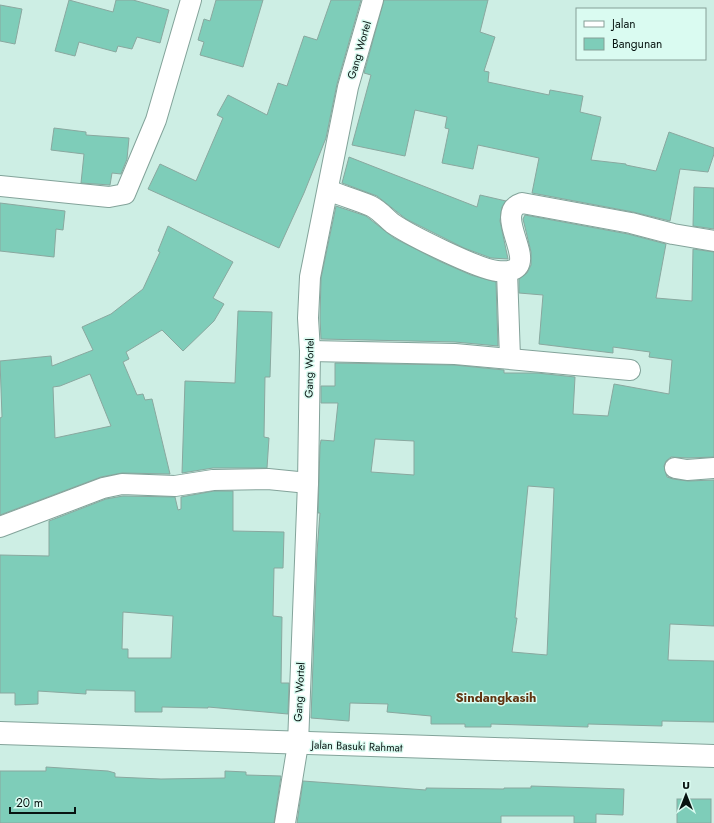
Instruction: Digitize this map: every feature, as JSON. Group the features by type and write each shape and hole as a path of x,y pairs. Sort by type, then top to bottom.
{"highway":[{"name":"Jalan Basuki Rahmat","path":"0,733 298,744 714,756"}],"street":[{"path":"0,186 109,197 125,194 156,120 191,0"},
{"name":"Gang Wortel","path":"285,823 298,744 308,483 310,351 308,318 310,277 348,88 373,0"},
{"path":"328,190 371,206 393,223 442,249 492,270 507,272 514,271 519,268 521,260 511,218 513,209 517,204 522,203 631,223 673,234 714,241"},
{"path":"507,272 510,358"},
{"path":"310,351 455,354 630,370"},
{"path":"675,468 687,470 714,468"},
{"path":"0,527 103,488 122,484 175,486 213,480 268,479 308,483"}],"building":[{"path":"69,0 113,12 116,0 133,0 169,10 160,43 137,37 132,49 118,46 116,52 79,42 75,56 55,51"},
{"path":"216,0 263,0 243,67 200,55 204,42 198,40 204,19 210,21"},
{"path":"331,0 361,0 337,84 326,138 304,193 279,248 148,189 160,164 196,181 223,118 217,115 228,95 267,115 278,83 287,86 304,36 317,40"},
{"path":"384,0 488,0 480,32 495,37 484,71 489,72 488,82 549,95 550,90 583,96 580,112 601,117 591,160 626,164 656,171 669,132 714,148 714,154 708,172 680,169 670,221 633,212 532,193 539,158 478,145 473,169 442,163 449,129 445,128 447,117 415,110 405,156 352,145 371,75 364,73"},
{"path":"0,5 22,9 15,44 0,41"},
{"path":"54,128 86,132 86,135 129,138 127,159 121,174 112,173 110,185 81,183 84,154 51,150"},
{"path":"349,157 477,207 480,195 506,201 502,207 500,221 508,259 491,258 464,248 406,219 377,196 342,183"},
{"path":"694,187 714,188 714,229 693,226"},
{"path":"0,203 65,211 63,230 56,229 54,257 0,251"},
{"path":"336,206 366,216 394,238 439,261 471,275 496,282 498,346 455,342 321,339 321,278"},
{"path":"525,215 628,234 666,244 656,298 692,301 693,249 714,252 714,457 671,457 666,461 664,466 667,477 673,479 688,481 714,480 714,626 670,624 668,660 714,661 714,722 662,721 662,726 588,724 588,727 491,724 491,727 465,727 465,724 431,724 431,716 387,712 388,704 350,703 349,721 311,718 317,552 320,513 318,513 320,446 321,440 334,441 338,403 321,403 321,386 335,386 335,363 454,365 504,370 504,373 537,373 575,377 573,414 608,416 614,384 669,394 672,360 649,357 650,352 613,347 613,353 539,344 543,295 519,293 519,279 527,273 531,265 531,252 523,219","holes":["375,439 414,441 414,475 371,472","528,486 554,488 547,655 512,652 517,618 515,618"]},
{"path":"168,226 233,262 213,298 224,304 214,321 183,351 162,330 126,352 129,359 123,362 137,395 143,394 145,400 152,399 170,474 122,473 101,477 0,515 0,418 2,417 0,361 51,356 52,366 93,350 82,327 111,314 143,289 160,252 158,251","holes":["90,374 111,426 55,438 53,387 60,386"]},
{"path":"238,311 272,312 270,377 265,377 264,437 269,438 267,468 213,468 182,473 185,381 235,383"},
{"path":"214,491 233,491 233,531 284,532 283,568 274,568 273,616 282,617 281,683 289,683 288,714 208,707 162,707 162,712 135,712 135,691 86,690 86,694 38,691 38,704 15,705 15,693 0,693 0,555 49,556 49,521 106,499 123,496 175,497 178,510 181,509 181,497","holes":["123,612 173,616 171,658 128,658 128,649 122,649"]},
{"path":"46,767 108,771 115,773 115,777 161,779 225,778 225,771 246,772 246,775 281,776 274,823 0,823 0,771 46,771"},
{"path":"303,781 426,790 426,788 531,788 531,786 624,789 623,815 596,814 596,823 574,823 574,816 501,816 501,823 297,823"},
{"path":"677,799 711,799 711,823 677,823"}],"district":[{"name":"Sindangkasih","path":"496,697"}]}
